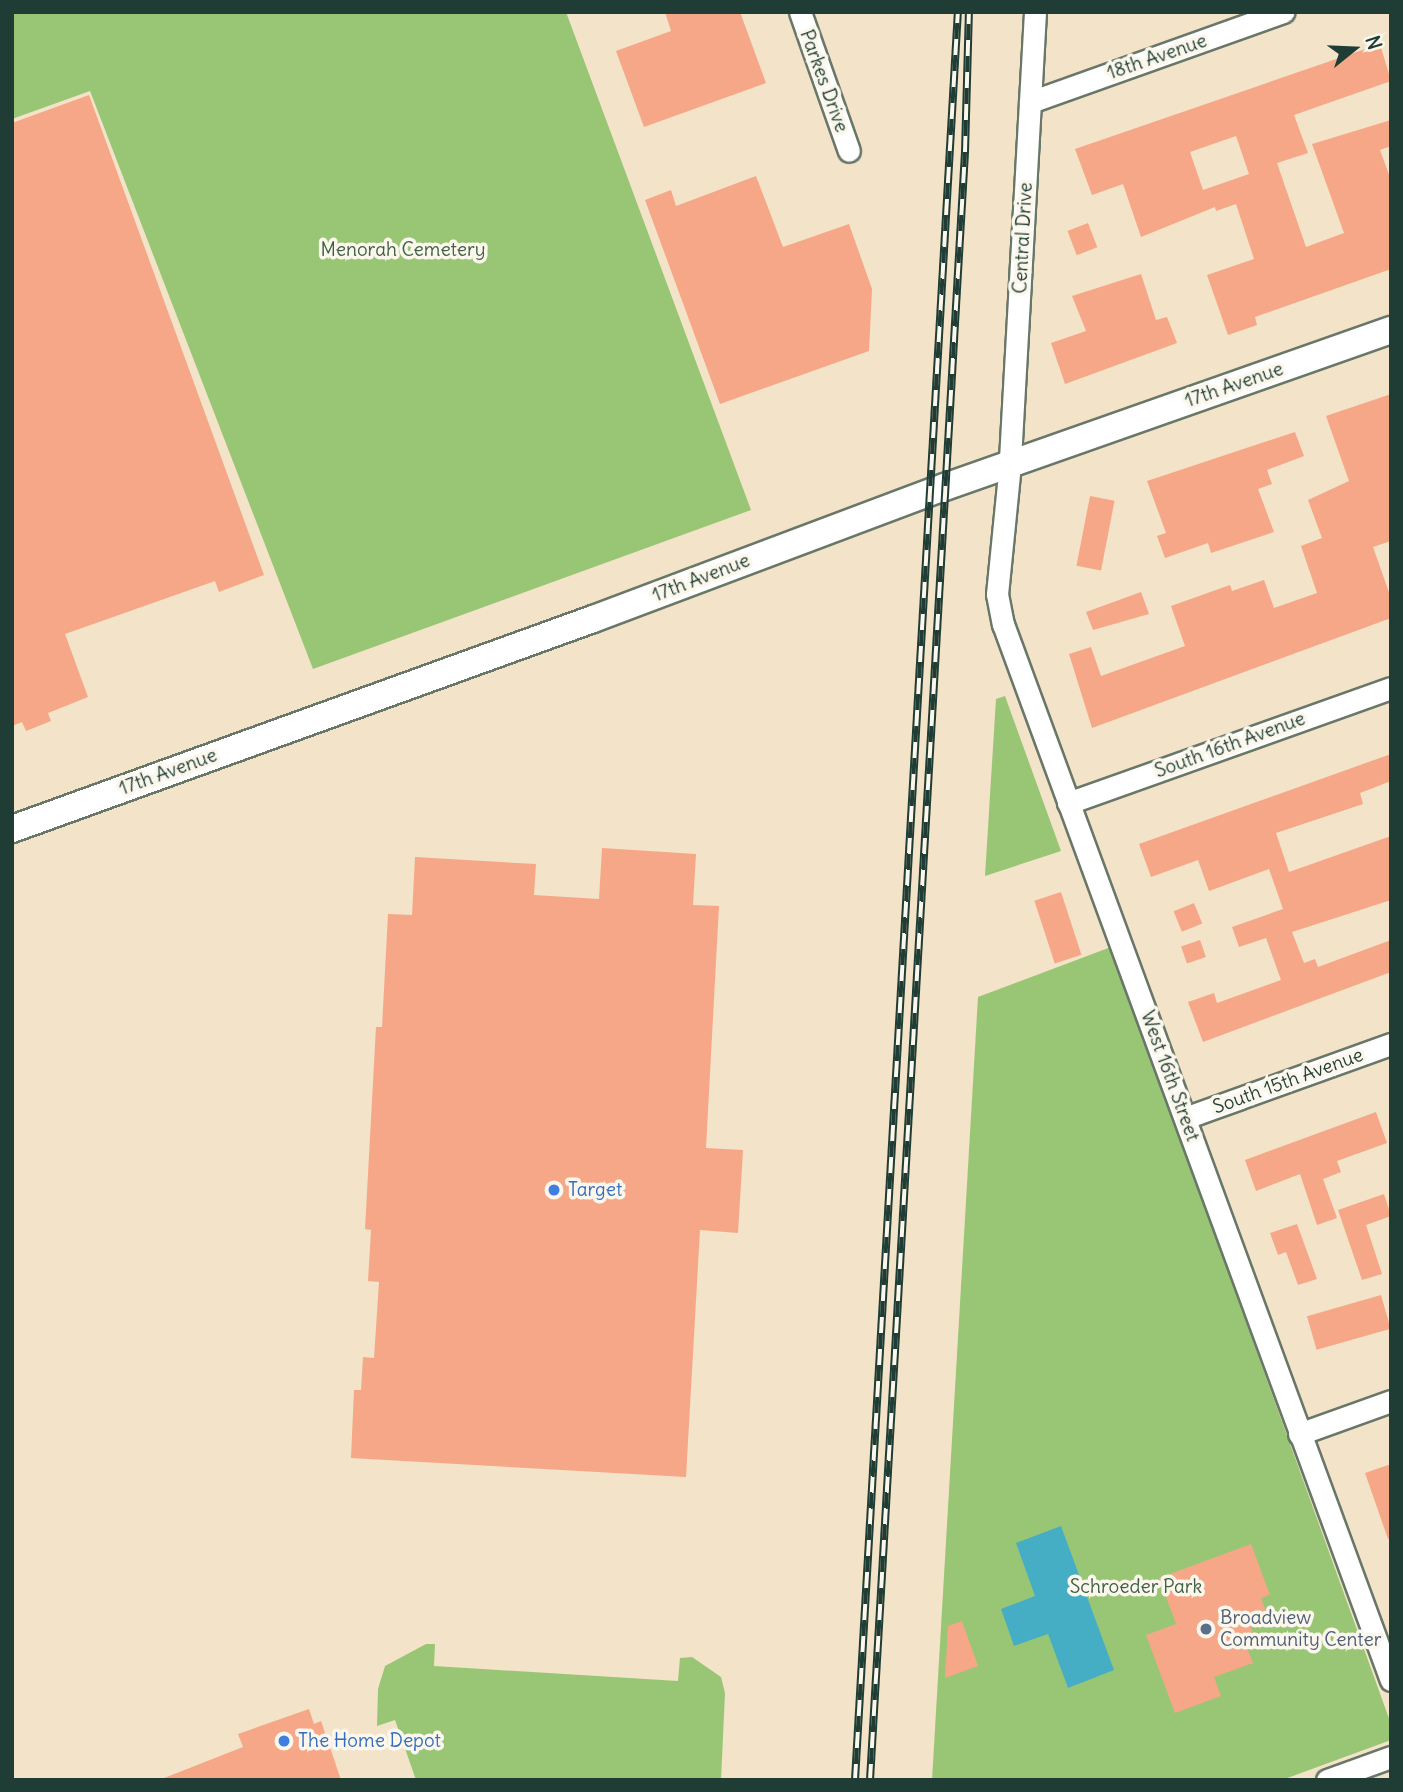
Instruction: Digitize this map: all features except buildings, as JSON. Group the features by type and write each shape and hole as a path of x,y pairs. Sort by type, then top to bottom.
{"street":[{"name":"Parkes Drive","path":"800,12 849,151"},
{"name":"Central Drive","path":"1010,464 1035,12"},
{"name":"18th Avenue","path":"1030,102 1283,12"},
{"name":"17th Avenue","path":"12,828 1010,464 1391,330"},
{"name":"West 16th Street","path":"1010,464 997,594 1003,624 1391,1680"},
{"name":"South 16th Avenue","path":"1068,803 1391,688"},
{"name":"South 15th Avenue","path":"1185,1118 1391,1044"},
{"path":"1299,1434 1391,1401"},
{"path":"1327,1780 1391,1757"}],"green space":[{"name":"Menorah Cemetery","path":"12,12 566,12 751,510 313,669 90,91 12,119"},
{"path":"1005,696 1061,851 985,876 996,699"},
{"name":"Schroeder Park","path":"1111,947 1391,1724 1391,1740 1282,1780 932,1780 978,997"},
{"path":"426,1644 435,1644 434,1666 678,1681 680,1658 692,1657 721,1677 725,1693 721,1780 416,1780 395,1720 377,1726 378,1689 385,1666"}],"water":[{"path":"1061,1526 1114,1670 1068,1688 1048,1634 1014,1646 1001,1609 1035,1596 1016,1543"}],"railway":[{"path":"855,1780 958,12"},
{"path":"870,1780 965,152 969,12"}],"place":[{"name":"Target","path":"554,1190"},
{"name":"Broadview Community Center","path":"1206,1629"},
{"name":"The Home Depot","path":"284,1741"}]}
